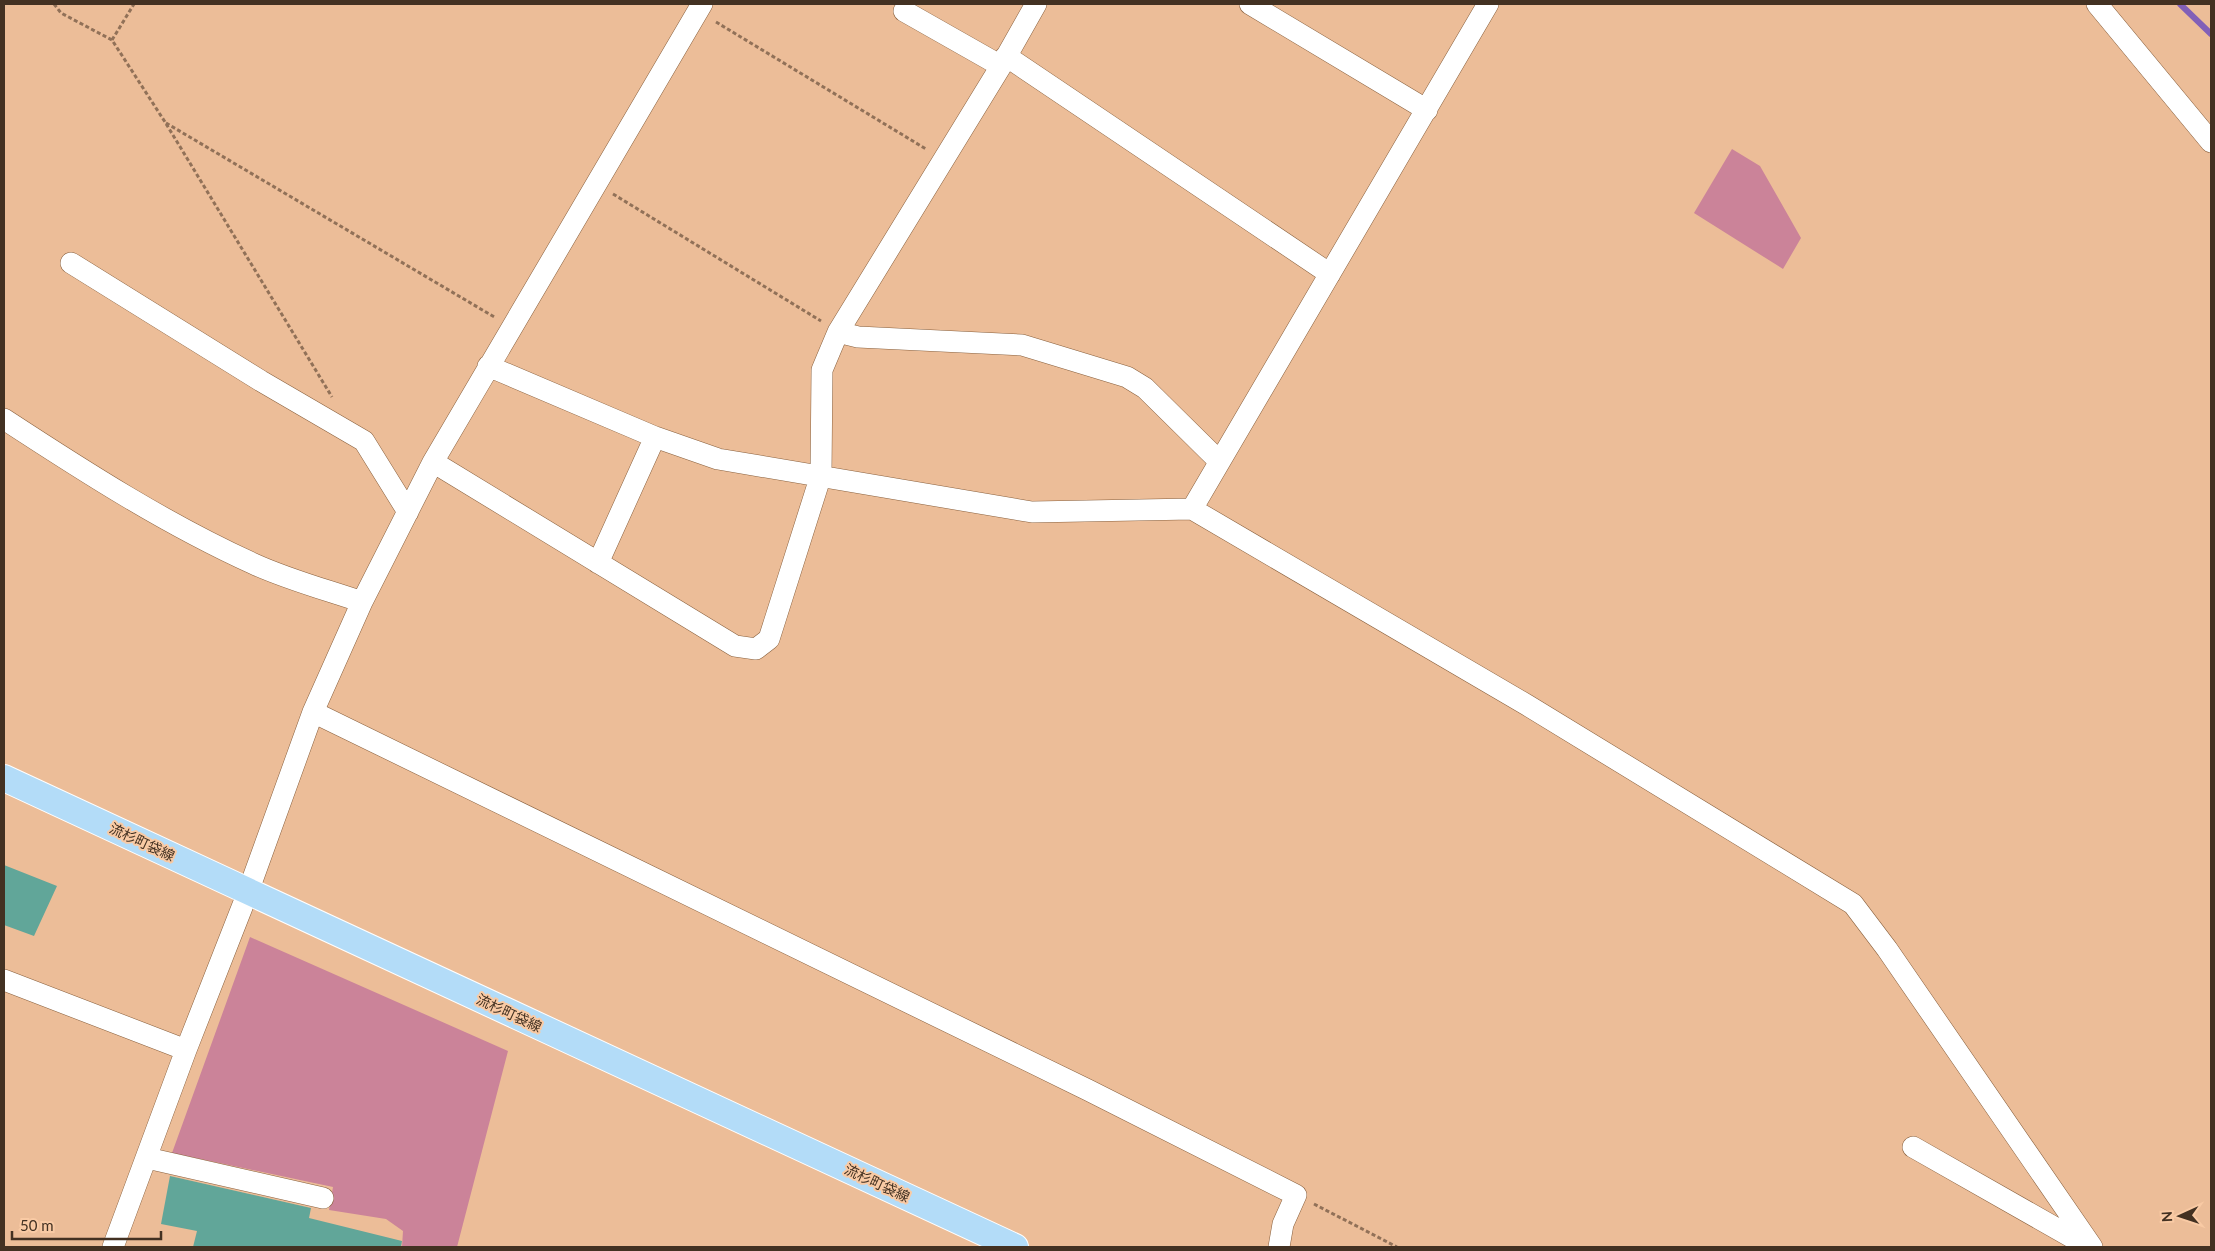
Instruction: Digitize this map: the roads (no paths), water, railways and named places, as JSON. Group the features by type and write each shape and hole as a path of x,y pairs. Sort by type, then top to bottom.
{"main road":[{"name":"流杉町袋線","path":"4,778 1015,1247"}],"street":[{"path":"433,462 735,646 756,649 768,639 821,475 822,370 838,332 944,160 1036,4"},
{"path":"1250,4 1427,110"},
{"path":"1192,509 1488,4"},
{"path":"2097,4 2211,142"},
{"path":"113,1247 186,1050 248,892 313,712 362,602 433,462 700,7"},
{"path":"904,11 1003,61 1330,274"},
{"path":"70,263 262,381 364,441 408,512"},
{"path":"838,332 858,337 1022,345 1127,377 1145,388 1219,461"},
{"path":"488,366 656,437 718,459 1032,512 1192,509 1526,705 1853,904 1887,949 2091,1247"},
{"path":"4,419 88,474 176,526 256,565 362,602"},
{"path":"598,563 656,437"},
{"path":"313,712 1080,1085 1296,1195 1283,1224 1279,1247"},
{"path":"4,980 186,1050"},
{"path":"1913,1147 2091,1247"},
{"path":"147,1158 323,1198"}],"waterway":[{"path":"2180,4 2211,34"}]}
